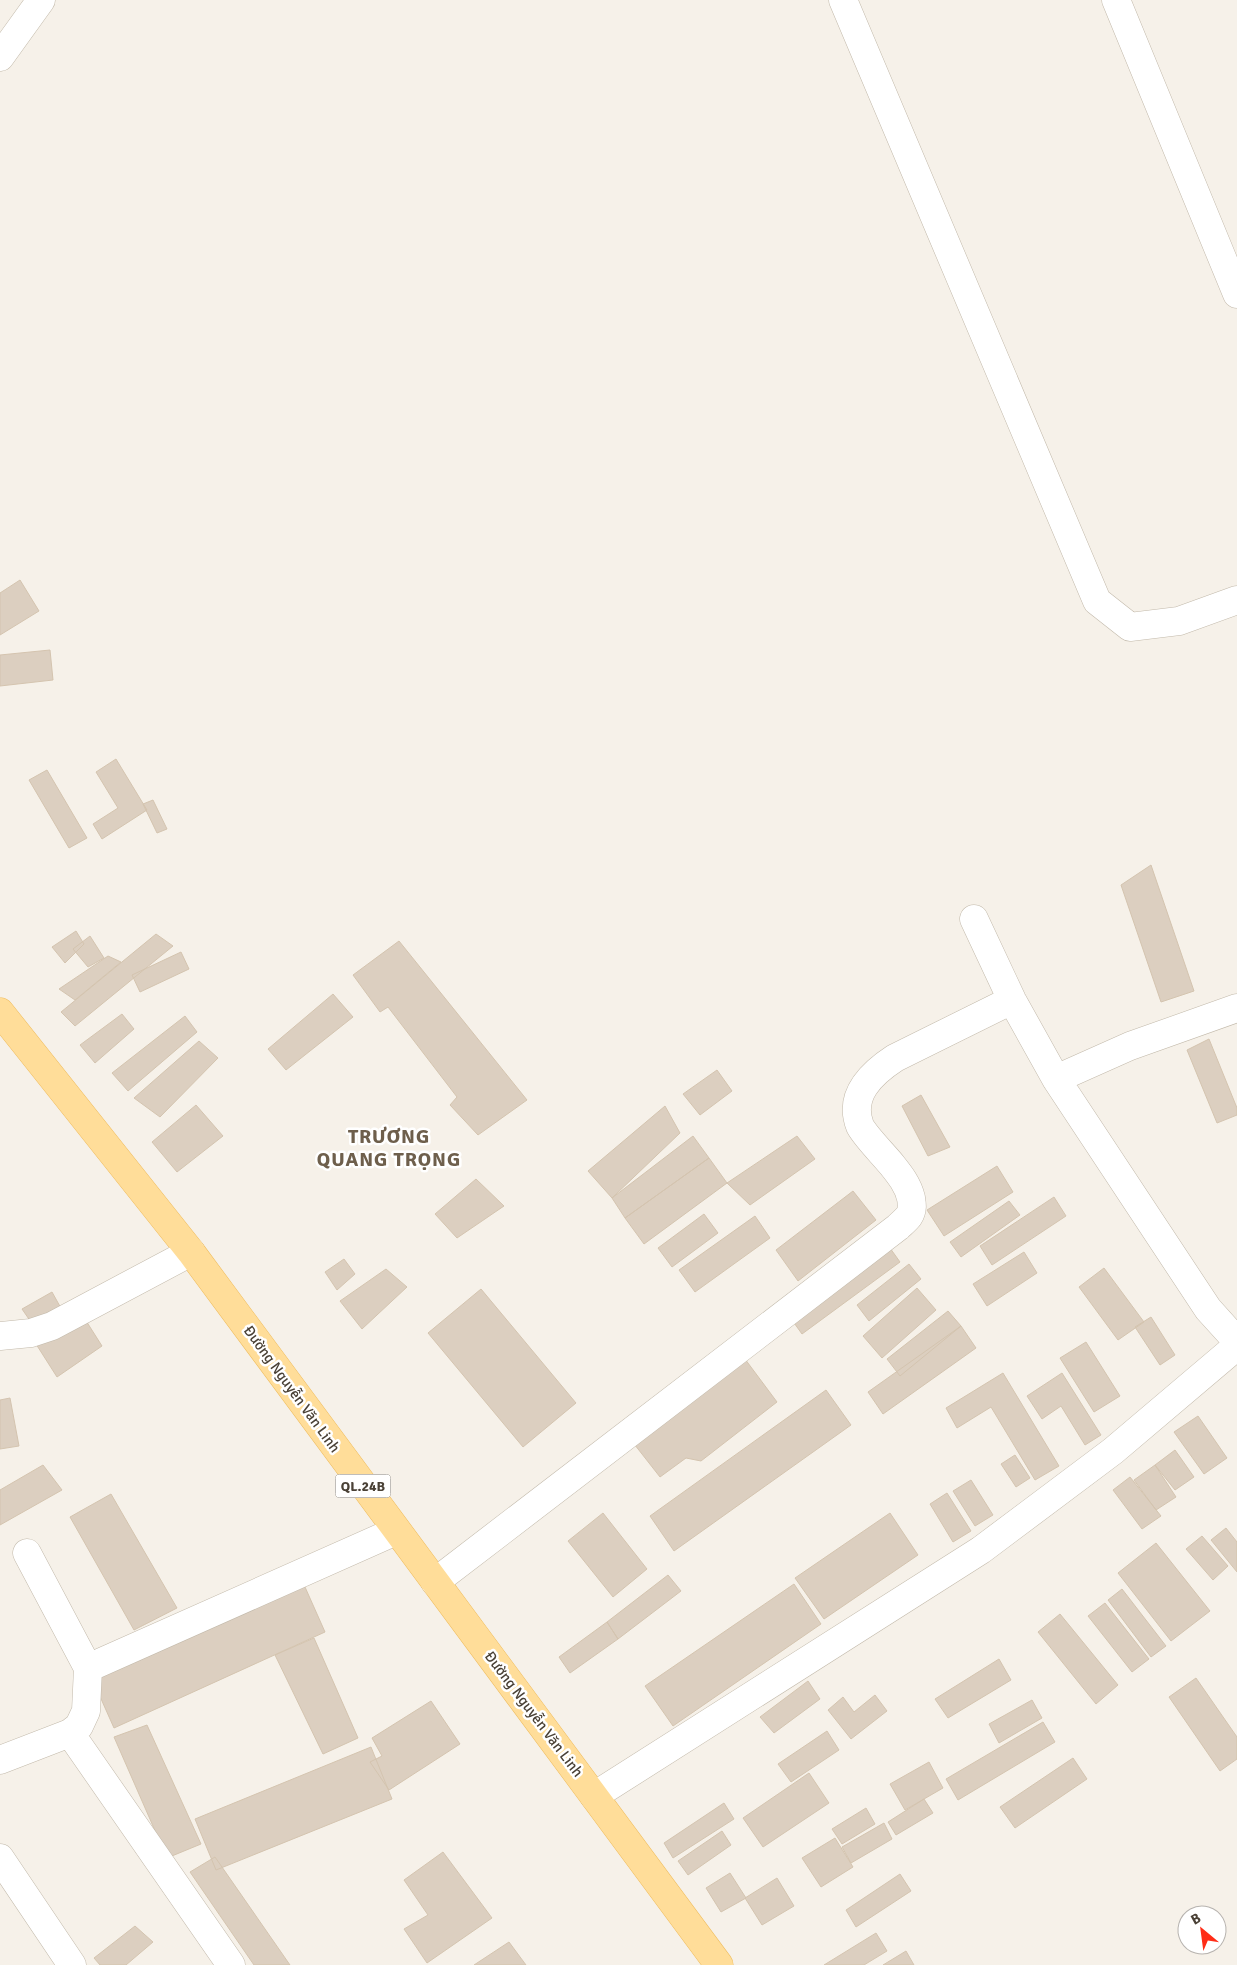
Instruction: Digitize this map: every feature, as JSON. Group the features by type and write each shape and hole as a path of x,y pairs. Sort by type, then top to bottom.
{"main road":[{"name":"Đường Nguyễn Văn Linh","path":"0,1012 191,1252 719,1965"}],"street":[{"path":"0,57 41,0"},
{"path":"843,0 1097,602 1130,627 1179,621 1237,600"},
{"path":"1116,0 1237,294"},
{"path":"974,919 1012,1000 1056,1079 1208,1309 1237,1341"},
{"path":"435,1582 909,1216 913,1206 910,1192 902,1178 861,1127 856,1109 859,1096 866,1083 879,1069 895,1058 1012,1000"},
{"path":"1056,1079 1130,1046 1237,1008"},
{"path":"0,1336 31,1333 52,1326 191,1252"},
{"path":"594,1796 981,1550 1114,1451 1237,1346"},
{"path":"88,1668 396,1531"},
{"path":"0,1760 70,1733 79,1726 86,1711 88,1668 27,1552"},
{"path":"70,1733 230,1965"},
{"path":"0,1858 72,1965"}],"building":[{"path":"20,580 39,611 0,635 0,593"},
{"path":"50,650 53,680 0,686 0,655"},
{"path":"116,759 147,810 102,839 93,824 118,808 96,772"},
{"path":"47,770 87,838 69,848 29,780"},
{"path":"153,800 167,829 157,833 143,804"},
{"path":"1151,865 1194,991 1161,1002 1121,885"},
{"path":"76,931 84,944 65,963 52,947"},
{"path":"156,934 173,946 75,1026 61,1012"},
{"path":"90,936 104,958 88,967 73,949"},
{"path":"399,941 527,1100 478,1135 450,1105 457,1097 388,1007 380,1012 353,975"},
{"path":"181,952 189,969 140,992 132,975"},
{"path":"108,956 121,962 75,1000 59,989"},
{"path":"333,994 353,1017 286,1070 268,1049"},
{"path":"122,1014 134,1029 95,1063 80,1045"},
{"path":"185,1016 197,1032 128,1091 112,1073"},
{"path":"1209,1039 1237,1108 1237,1115 1217,1123 1187,1050"},
{"path":"199,1041 218,1058 160,1117 134,1098"},
{"path":"717,1070 732,1091 700,1115 683,1094"},
{"path":"921,1095 950,1147 928,1156 902,1106"},
{"path":"196,1105 223,1136 177,1172 152,1142"},
{"path":"665,1106 680,1133 612,1198 588,1171"},
{"path":"693,1136 709,1158 625,1218 612,1198"},
{"path":"797,1136 815,1159 750,1205 727,1183"},
{"path":"709,1158 727,1183 644,1244 625,1218"},
{"path":"997,1166 1013,1192 944,1236 927,1210"},
{"path":"476,1179 504,1206 457,1238 435,1214"},
{"path":"853,1191 876,1220 798,1281 776,1250"},
{"path":"1054,1197 1066,1216 992,1265 980,1246"},
{"path":"1009,1201 1020,1215 961,1257 950,1242"},
{"path":"704,1214 718,1233 672,1267 658,1248"},
{"path":"755,1216 770,1238 695,1292 679,1270"},
{"path":"885,1241 900,1262 802,1334 787,1313"},
{"path":"1024,1252 1037,1273 987,1306 973,1284"},
{"path":"344,1259 355,1274 337,1290 325,1272"},
{"path":"909,1264 921,1279 869,1321 857,1305"},
{"path":"1104,1268 1144,1322 1118,1340 1079,1287"},
{"path":"386,1269 407,1287 362,1329 340,1301"},
{"path":"917,1288 936,1310 882,1358 863,1336"},
{"path":"481,1289 576,1403 523,1447 428,1333"},
{"path":"52,1292 62,1310 33,1325 22,1309"},
{"path":"948,1311 961,1326 900,1376 887,1359"},
{"path":"83,1316 102,1346 57,1377 36,1344"},
{"path":"1151,1317 1175,1355 1160,1365 1135,1327"},
{"path":"961,1326 976,1348 883,1414 868,1392"},
{"path":"1086,1342 1120,1396 1094,1412 1060,1358"},
{"path":"742,1355 777,1402 701,1461 686,1458 660,1477 631,1440"},
{"path":"1003,1373 1059,1466 1035,1480 991,1407 957,1428 946,1408"},
{"path":"1062,1373 1101,1435 1085,1445 1061,1406 1042,1419 1027,1396"},
{"path":"826,1390 851,1425 674,1551 650,1516"},
{"path":"10,1398 19,1446 0,1449 0,1400"},
{"path":"1198,1416 1227,1458 1204,1474 1174,1432"},
{"path":"1175,1450 1194,1477 1175,1490 1155,1465"},
{"path":"1015,1455 1030,1478 1016,1487 1001,1464"},
{"path":"43,1465 62,1490 0,1525 0,1490"},
{"path":"1155,1465 1176,1497 1156,1510 1134,1480"},
{"path":"1130,1477 1161,1516 1142,1529 1113,1490"},
{"path":"971,1480 993,1515 975,1526 953,1491"},
{"path":"947,1493 971,1531 953,1542 930,1504"},
{"path":"111,1494 177,1608 134,1630 70,1517"},
{"path":"603,1513 647,1569 613,1597 568,1541"},
{"path":"890,1513 918,1555 824,1619 795,1578"},
{"path":"1226,1528 1237,1542 1237,1572 1211,1540"},
{"path":"1202,1536 1228,1566 1213,1580 1186,1549"},
{"path":"1156,1543 1210,1611 1171,1641 1118,1573"},
{"path":"668,1575 681,1591 618,1639 607,1622"},
{"path":"301,1578 325,1632 114,1728 90,1674"},
{"path":"794,1584 821,1624 673,1726 645,1686"},
{"path":"1122,1589 1166,1646 1151,1657 1108,1600"},
{"path":"1105,1603 1149,1659 1132,1672 1088,1616"},
{"path":"1060,1614 1118,1685 1096,1704 1038,1632"},
{"path":"607,1622 618,1639 570,1673 559,1657"},
{"path":"314,1638 358,1738 323,1754 275,1655"},
{"path":"999,1659 1011,1680 948,1718 935,1699"},
{"path":"1196,1678 1237,1737 1237,1759 1220,1771 1169,1697"},
{"path":"808,1681 820,1699 774,1733 760,1717"},
{"path":"875,1695 887,1711 851,1739 828,1710 843,1697 854,1712"},
{"path":"1032,1700 1042,1718 999,1743 989,1724"},
{"path":"431,1701 460,1744 389,1790 370,1762 382,1756 372,1738"},
{"path":"1043,1722 1055,1742 958,1800 946,1779"},
{"path":"147,1725 201,1844 167,1858 114,1737"},
{"path":"827,1731 839,1750 791,1782 778,1764"},
{"path":"371,1747 392,1799 216,1870 195,1819"},
{"path":"1073,1758 1087,1779 1015,1828 1000,1807"},
{"path":"929,1762 943,1788 905,1810 890,1784"},
{"path":"809,1773 829,1803 763,1847 743,1818"},
{"path":"924,1799 933,1813 896,1835 888,1822"},
{"path":"724,1803 734,1819 673,1858 664,1843"},
{"path":"866,1808 875,1824 842,1844 832,1829"},
{"path":"884,1823 892,1839 851,1863 842,1847"},
{"path":"722,1831 731,1845 688,1875 678,1861"},
{"path":"835,1838 853,1867 821,1887 802,1858"},
{"path":"443,1852 492,1918 427,1963 404,1929 428,1915 404,1880"},
{"path":"215,1857 290,1965 254,1965 190,1872"},
{"path":"730,1873 746,1898 721,1912 706,1888"},
{"path":"900,1874 911,1891 856,1927 846,1910"},
{"path":"777,1878 794,1906 762,1925 745,1898"},
{"path":"135,1926 153,1942 126,1965 100,1965 94,1958"},
{"path":"876,1933 887,1951 864,1965 824,1965"},
{"path":"509,1942 526,1965 474,1965"},
{"path":"906,1951 914,1965 883,1965"}],"district":[{"name":"TRƯƠNG QUANG TRỌNG","path":"389,1148"}]}
